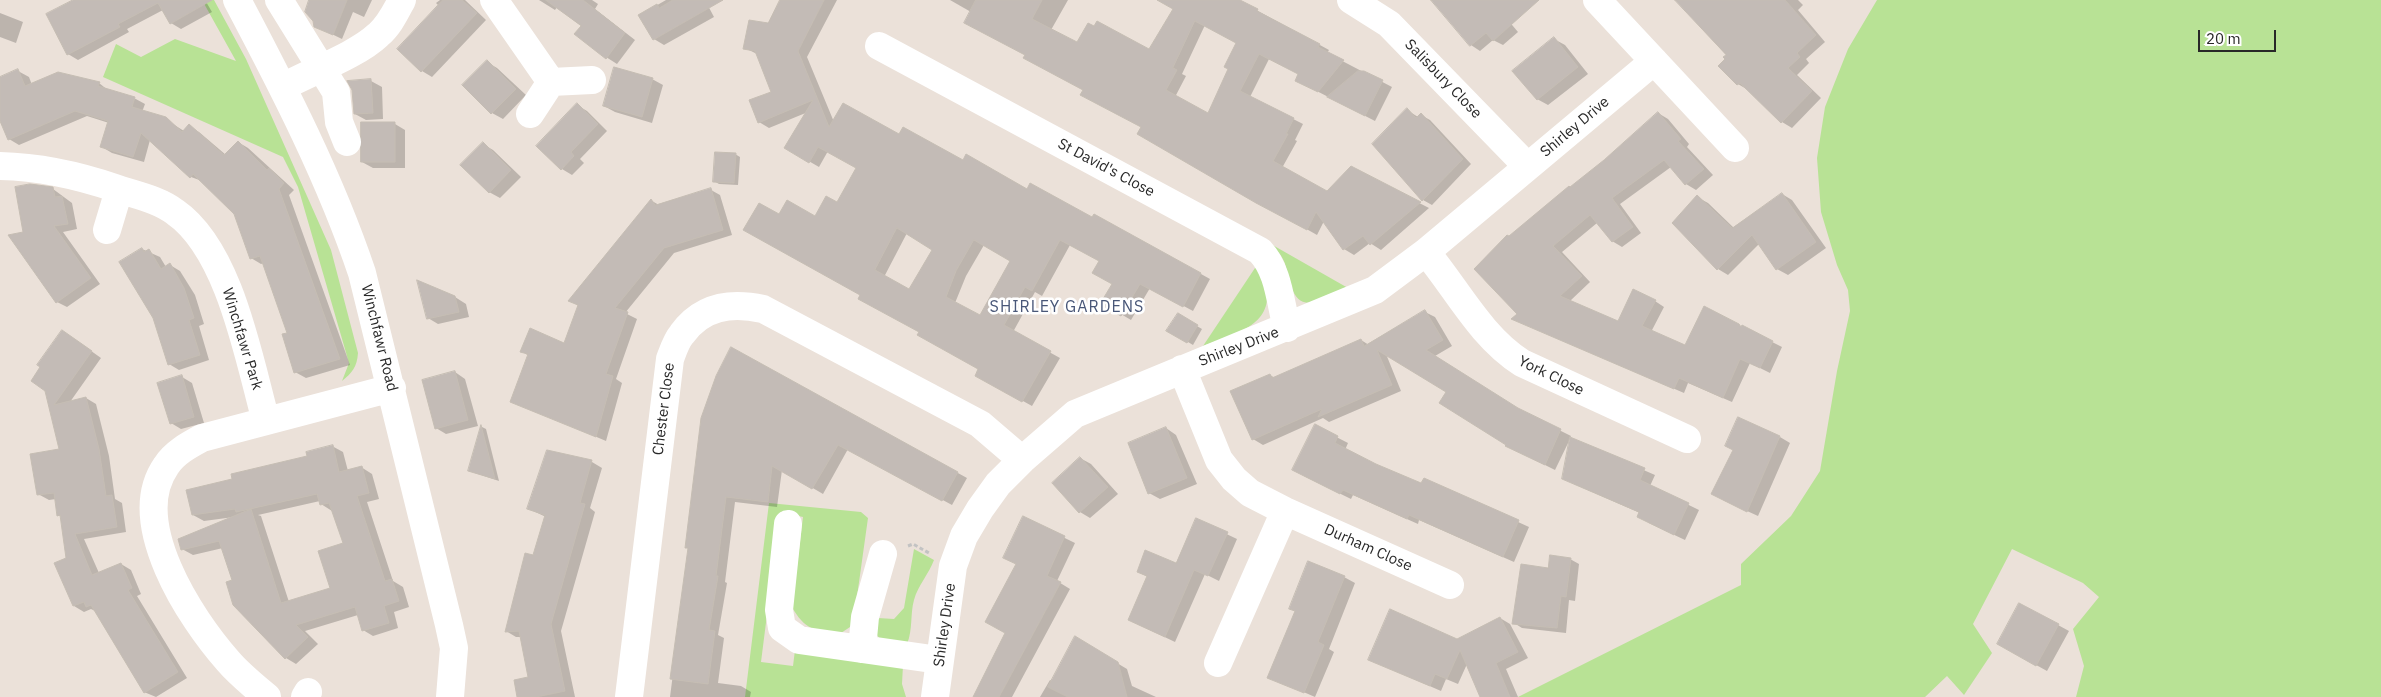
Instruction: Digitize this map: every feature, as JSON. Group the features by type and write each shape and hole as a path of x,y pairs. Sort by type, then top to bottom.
{"street":[{"name":"Winchfawr Road","path":"237,0 283,87 348,232 362,274 392,388 454,648 450,697"},
{"path":"279,0 336,92 339,122 347,142"},
{"path":"283,87 378,36 391,20 402,0"},
{"path":"494,0 551,82"},
{"name":"Salisbury Close","path":"1351,0 1389,24 1527,166"},
{"path":"1597,0 1735,148"},
{"name":"St David's Close","path":"880,46 1260,251 1268,260 1273,272 1287,328"},
{"name":"Shirley Drive","path":"935,697 954,566 964,536 998,484 1022,460 1075,414 1287,328 1375,290 1426,252 1654,61"},
{"path":"551,82 592,80"},
{"path":"530,114 551,82"},
{"name":"Winchfawr Park","path":"0,166 57,170 141,196 175,212 197,232 219,267 235,308 266,421"},
{"path":"107,230 120,190"},
{"name":"York Close","path":"1426,252 1486,332 1504,352 1522,363 1687,439"},
{"name":"Chester Close","path":"629,697 670,359 681,334 699,317 720,307 744,304 763,309 980,424 1022,460"},
{"name":"Durham Close","path":"1182,369 1220,460 1234,478 1250,492 1285,511 1450,586"},
{"path":"267,697 228,662 199,624 166,566 156,540 152,511 155,487 166,465 184,448 202,438 392,388"},
{"path":"1218,663 1285,511"},
{"path":"788,524 779,610 782,628 799,640 940,660"},
{"path":"862,649 865,617 883,554"}],"path":[{"path":"913,544 937,557"}],"green space":[{"path":"202,0 214,0 246,59 331,250 358,353 353,369 342,381 349,363 298,187 283,157 103,77 116,44 141,57 175,39 236,61"},
{"path":"1877,0 2381,0 2381,697 2076,697 2084,666 2073,629 2099,597 2083,583 2012,549 1973,624 1992,653 1964,695 1947,676 1925,697 1518,697 1741,585 1741,564 1791,516 1820,471 1837,371 1850,311 1848,290 1837,265 1821,212 1817,158 1825,107 1848,49"},
{"path":"1269,243 1348,288 1319,301 1307,303 1301,301 1293,291 1282,258"},
{"path":"1257,265 1267,295 1266,306 1261,316 1244,330 1203,346"},
{"path":"769,503 861,512 868,518 853,625 838,635 811,628 801,620 792,607 803,517 780,512 761,662 793,666 795,650 903,665 902,684 906,697 745,697"},
{"path":"914,549 934,560 914,600 907,644 880,639 872,629 878,618 894,619 904,608"}],"building":[{"path":"73,0 212,0 170,24 158,3 118,24 120,27 67,55 46,14"},
{"path":"309,0 347,0 333,35 314,27 313,21 305,12"},
{"path":"443,0 462,0 477,13 421,72 397,49"},
{"path":"546,0 583,0 625,33 606,59 574,34 581,26"},
{"path":"673,0 723,0 653,40 638,15 657,4 659,8"},
{"path":"780,0 824,0 798,51 829,127 843,103 899,134 903,127 963,160 966,154 1027,189 1030,183 1092,217 1094,214 1201,273 1183,307 1140,284 1121,316 1100,304 1112,284 1092,273 1099,261 1060,240 1032,291 1025,287 1004,325 1051,351 1022,402 975,376 978,369 917,335 919,332 858,299 860,295 743,230 759,203 779,214 787,200 815,216 826,196 837,202 856,168 818,147 809,163 784,148 813,100 758,123 749,100 771,92 755,51 743,49 749,20 768,23","holes":["897,228 932,250 909,289 875,270","974,240 1010,261 980,315 946,297 956,271"]},
{"path":"976,0 1042,0 1032,19 1077,42 1088,23 1094,26 1097,21 1149,49 1173,9 1157,0 1240,0 1320,44 1318,47 1344,60 1318,92 1295,81 1298,74 1259,54 1240,91 1294,118 1286,134 1288,134 1273,161 1327,191 1351,166 1421,202 1370,245 1363,236 1343,250 1316,212 1307,230 1256,203 1137,134 1141,127 1080,95 1083,90 1023,58 1025,55 964,23","holes":["1195,21 1236,43 1224,67 1228,69 1208,113 1166,90 1177,70 1173,68"]},
{"path":"1431,0 1539,0 1493,41 1486,33 1470,46"},
{"path":"1675,0 1785,0 1816,35 1797,53 1800,57 1788,68 1812,91 1781,123 1740,83 1737,85 1718,66 1725,59 1723,57 1726,55"},
{"path":"1554,37 1578,67 1537,100 1512,71"},
{"path":"487,60 516,89 491,114 462,85"},
{"path":"614,67 653,78 642,117 603,106"},
{"path":"18,69 25,86 58,72 100,82 98,86 135,97 132,107 166,117 182,132 189,124 224,155 238,141 267,170 269,168 284,183 279,189 340,359 294,373 282,334 287,333 260,256 250,259 234,214 193,174 190,178 141,133 133,157 100,147 108,121 75,111 8,140 0,121 0,77"},
{"path":"1358,71 1364,71 1383,80 1365,116 1327,97"},
{"path":"371,79 373,113 354,114 352,90 347,81"},
{"path":"577,103 598,124 571,152 574,156 561,170 536,146"},
{"path":"1407,108 1416,118 1421,113 1463,159 1422,201 1372,144"},
{"path":"1658,112 1681,139 1678,141 1704,169 1685,185 1664,160 1612,198 1633,227 1612,242 1590,215 1553,246 1582,276 1560,296 1618,321 1633,289 1656,300 1642,326 1685,345 1704,306 1739,324 1741,327 1742,325 1773,341 1760,368 1740,359 1723,398 1679,378 1674,389 1511,319 1517,314 1474,269 1507,235 1509,236 1569,186 1604,160"},
{"path":"361,122 395,122 395,162 361,162"},
{"path":"483,142 511,170 489,193 460,165"},
{"path":"715,152 736,153 734,183 713,182"},
{"path":"30,184 53,187 55,197 62,196 68,224 54,226 91,278 56,303 8,235 23,232 15,187"},
{"path":"711,188 723,230 664,248 615,308 628,312 606,374 613,376 596,437 510,402 528,354 520,352 530,328 564,343 578,305 568,301 651,199 655,205"},
{"path":"1782,193 1816,242 1776,270 1752,235 1717,270 1672,223 1697,195 1732,228"},
{"path":"142,248 144,252 149,249 161,269 170,263 184,288 194,318 189,320 200,355 168,365 153,318 119,262"},
{"path":"417,280 455,296 459,312 427,319"},
{"path":"1425,310 1443,340 1426,350 1518,408 1561,429 1545,465 1505,446 1439,403 1446,392 1377,350 1392,385 1318,417 1322,409 1252,440 1230,391 1270,374 1272,378 1361,339 1364,346"},
{"path":"1178,313 1198,325 1187,343 1166,331"},
{"path":"62,330 92,351 54,405 86,397 99,449 106,496 112,495 117,527 75,534 92,575 121,563 132,588 128,590 178,672 144,693 91,605 86,607 84,602 73,606 54,563 66,558 60,515 57,516 54,493 37,495 30,454 59,449 45,391 31,381 40,367 37,365"},
{"path":"731,347 958,472 942,501 838,445 812,489 772,466 768,502 726,497 716,576 718,576 709,630 715,631 708,684 670,679 688,548 685,548 701,418 716,376"},
{"path":"455,371 468,420 435,429 422,380"},
{"path":"182,375 194,417 170,424 157,383"},
{"path":"1738,417 1780,436 1747,512 1711,494 1733,450 1725,446"},
{"path":"1315,424 1338,436 1335,443 1376,464 1421,483 1424,478 1519,520 1503,557 1409,515 1407,519 1343,490 1340,494 1292,470"},
{"path":"481,425 495,479 468,471"},
{"path":"1166,427 1187,478 1148,494 1128,443"},
{"path":"1570,437 1645,468 1640,480 1689,503 1674,535 1637,517 1639,512 1562,479"},
{"path":"333,445 339,472 362,466 369,493 357,496 385,581 392,579 399,601 384,606 389,623 362,631 355,607 296,625 308,637 285,659 233,605 226,582 232,580 219,541 181,550 178,539 251,509 281,603 330,588 318,551 343,543 329,503 320,505 317,494 236,512 235,509 192,515 186,490 232,479 231,474 307,456 306,452"},
{"path":"547,450 592,460 580,503 585,504 551,624 565,691 536,697 517,697 514,680 528,677 519,631 505,632 525,553 533,555 545,515 527,509"},
{"path":"1080,457 1108,487 1079,513 1052,483"},
{"path":"1023,516 1065,536 1047,576 1061,582 999,697 973,697 1005,633 985,622 1016,564 1003,558"},
{"path":"1196,518 1228,532 1208,576 1194,570 1165,637 1128,620 1147,576 1137,572 1145,550 1176,563"},
{"path":"1550,555 1571,558 1566,597 1561,596 1557,628 1512,624 1521,564 1548,568"},
{"path":"1308,561 1345,576 1318,642 1324,645 1304,693 1267,678 1295,611 1289,609"},
{"path":"2019,603 2059,624 2036,666 1997,644"},
{"path":"1390,609 1457,639 1500,617 1518,652 1496,663 1510,697 1480,697 1460,650 1447,679 1435,674 1430,686 1368,660"},
{"path":"1075,636 1118,662 1127,697 1068,697 1048,687"}],"district":[{"name":"SHIRLEY GARDENS","path":"1067,307"}]}
